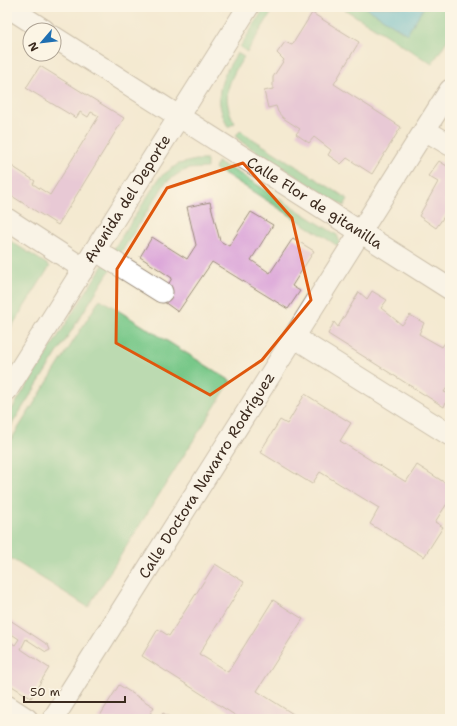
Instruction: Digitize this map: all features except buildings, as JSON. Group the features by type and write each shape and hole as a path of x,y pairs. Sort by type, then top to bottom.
{"street":[{"path":"8,7 31,22"},
{"name":"Avenida del Deporte","path":"7,390 248,7"},
{"name":"Calle Flor de gitanilla","path":"62,42 450,289"},
{"name":"Calle Doctora Navarro Rodríguez","path":"53,719 450,90"},
{"path":"425,130 450,145"},
{"path":"7,219 84,269"},
{"path":"95,250 162,292"},
{"path":"294,337 450,435"},
{"path":"7,706 27,719"}],"highlighted area":[{"path":"243,163 292,218 311,300 262,360 210,395 116,343 117,269 167,188"}],"green space":[{"path":"265,7 275,7 247,52 240,47"},
{"path":"341,7 450,7 450,36 432,64"},
{"path":"237,53 244,57 234,73 228,89 228,105 230,114 235,123 228,127 220,107 220,89 222,80"},
{"path":"241,130 348,199 344,206 243,143 235,136"},
{"path":"196,160 207,160 207,168 189,169 181,172 166,182 118,257 113,250 160,177 178,164"},
{"path":"217,162 237,172 337,235 340,242 338,246 227,175 215,169"},
{"path":"7,239 50,266 7,334"},
{"path":"103,265 112,267 7,432 7,417"},
{"path":"100,299 231,381 88,607 7,556 7,446"}],"water":[{"path":"365,7 424,7 407,34"}]}
